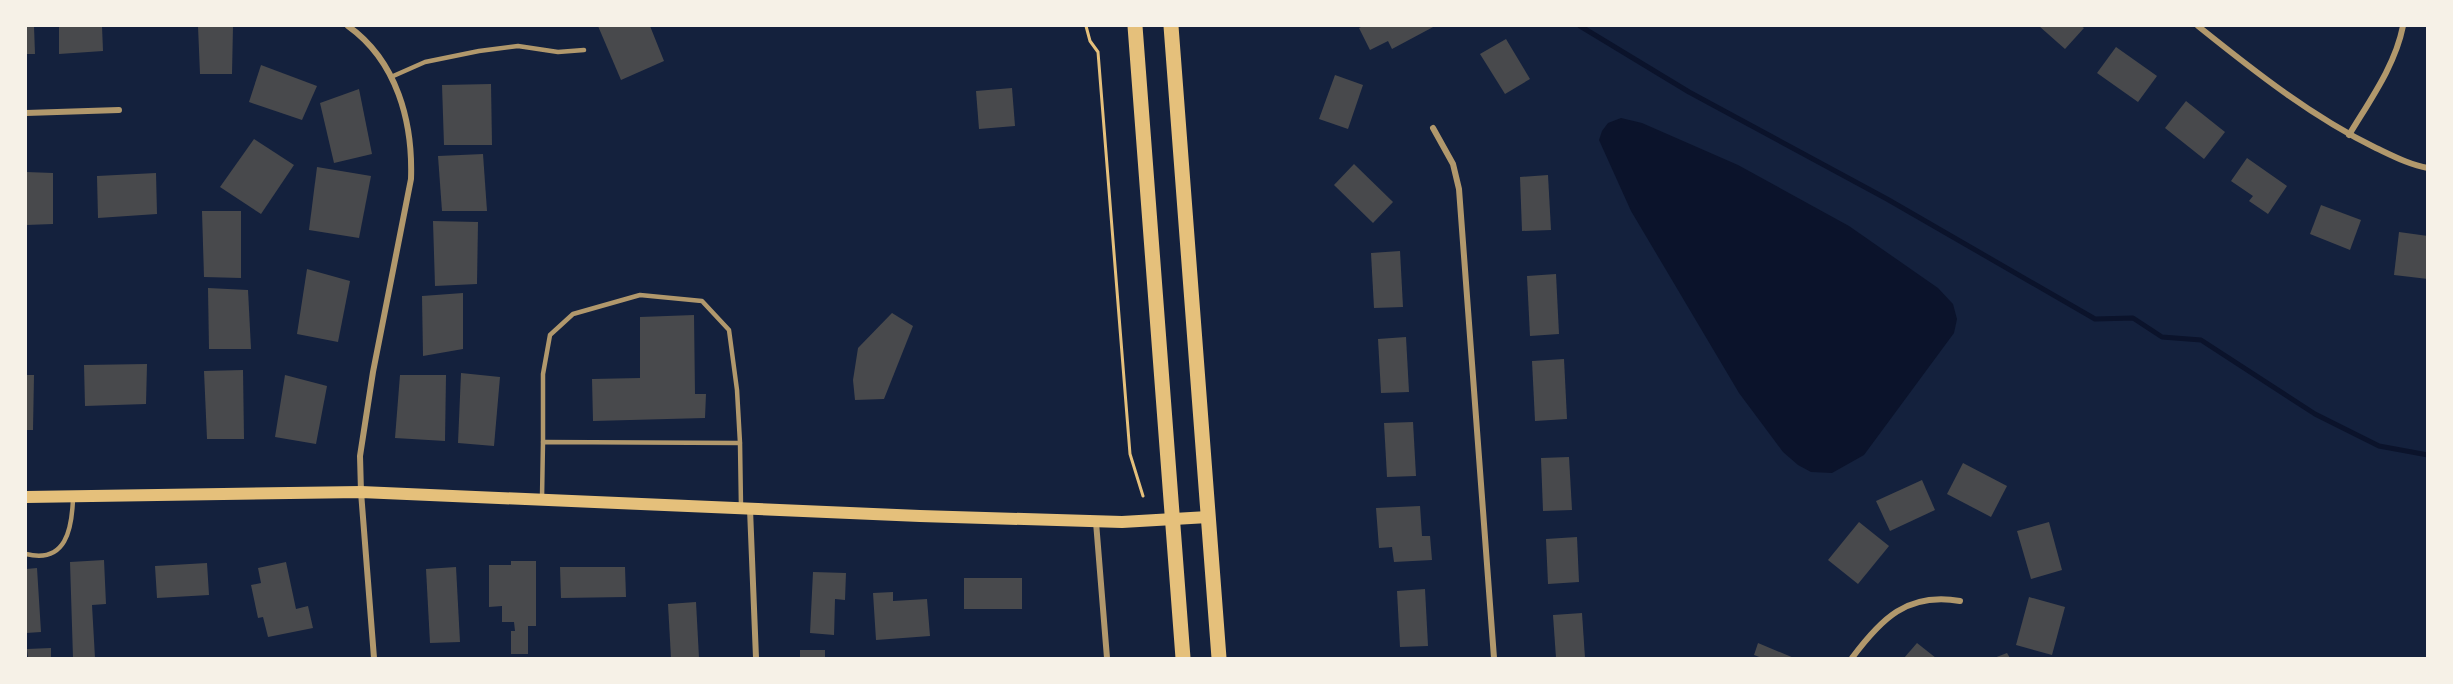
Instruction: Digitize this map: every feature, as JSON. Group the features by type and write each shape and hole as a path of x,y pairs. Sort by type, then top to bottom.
{"main road":[{"path":"1135,26 1182,658"},
{"path":"1171,26 1219,658"},
{"path":"26,496 361,492 1122,522 1208,517"}],"street":[{"path":"348,26 372,48 391,77 400,95 409,123 412,151 411,180 364,423 360,456 374,658"},
{"path":"2198,26 2273,85 2349,135 2392,156 2427,168"},
{"path":"2349,135 2387,72 2400,41 2403,26"},
{"path":"26,113 119,110"},
{"path":"1433,128 1453,164 1459,189 1494,658"},
{"path":"745,508 756,658"},
{"path":"1096,521 1107,658"},
{"path":"1852,658 1889,615 1906,606 1925,600 1960,601"}],"lane":[{"path":"391,77 425,62 479,51 518,46 558,52 584,50"},
{"path":"542,498 543,374 550,335 573,314 640,295 702,301 729,330 737,390 745,508"},
{"path":"543,442 740,443"},
{"path":"26,554 38,556 48,554 56,551 64,543 70,531 73,496"}],"path":[{"path":"1086,26 1090,41 1098,52 1130,454 1143,496"}],"water":[{"path":"1621,118 1642,123 1738,165 1849,226 1938,288 1953,304 1957,319 1954,333 1864,455 1832,473 1811,472 1798,465 1783,452 1739,393 1631,211 1599,140 1608,123"}],"building":[{"path":"34,26 35,54 26,54 26,27"},
{"path":"59,26 102,26 103,51 59,54"},
{"path":"198,26 233,26 232,74 200,74"},
{"path":"598,26 650,26 664,61 621,80"},
{"path":"1363,26 1435,26 1392,49 1388,41 1370,50 1359,28"},
{"path":"2039,26 2081,26 2084,28 2065,49"},
{"path":"1506,39 1530,79 1505,94 1480,54"},
{"path":"2116,47 2157,76 2138,102 2097,73"},
{"path":"261,65 317,86 302,120 249,102"},
{"path":"1335,75 1363,85 1348,129 1319,119"},
{"path":"491,84 492,145 444,145 442,85"},
{"path":"1012,88 1015,126 979,129 976,91"},
{"path":"359,89 372,154 334,163 320,103"},
{"path":"2186,101 2225,132 2204,159 2165,128"},
{"path":"254,139 294,165 261,214 220,187"},
{"path":"483,154 487,211 442,211 438,156"},
{"path":"2247,158 2287,186 2268,214 2249,201 2253,196 2231,181"},
{"path":"1354,164 1393,202 1373,223 1334,185"},
{"path":"317,167 371,176 359,238 309,230"},
{"path":"26,172 53,173 53,224 26,225"},
{"path":"156,173 157,214 98,218 97,176"},
{"path":"1548,175 1551,230 1522,231 1520,177"},
{"path":"2321,205 2361,220 2350,250 2310,234"},
{"path":"202,211 241,211 241,278 204,277"},
{"path":"433,221 478,222 477,284 435,286"},
{"path":"2399,232 2428,236 2428,279 2394,275"},
{"path":"1400,251 1403,307 1374,308 1371,253"},
{"path":"307,269 350,281 338,342 297,334"},
{"path":"1556,274 1559,334 1530,336 1527,276"},
{"path":"208,288 248,290 251,349 209,349"},
{"path":"463,293 463,349 423,356 422,296"},
{"path":"892,313 913,326 884,399 855,400 853,380 858,348"},
{"path":"694,315 695,394 706,394 705,418 593,421 592,379 640,378 640,317"},
{"path":"1406,337 1409,392 1381,393 1378,339"},
{"path":"1564,359 1567,419 1535,421 1532,361"},
{"path":"147,364 146,404 85,406 84,365"},
{"path":"243,370 244,439 207,439 204,371"},
{"path":"461,373 500,377 494,446 458,443"},
{"path":"26,375 34,375 33,430 26,430"},
{"path":"285,375 327,386 316,444 275,437"},
{"path":"400,375 446,375 445,441 395,438"},
{"path":"1413,422 1416,476 1387,477 1384,423"},
{"path":"1569,457 1572,510 1543,511 1541,458"},
{"path":"1963,463 2007,486 1991,517 1947,494"},
{"path":"1922,480 1935,510 1890,531 1876,501"},
{"path":"1420,506 1422,536 1430,536 1432,560 1394,562 1392,547 1379,548 1376,508"},
{"path":"1859,522 1889,546 1858,584 1828,560"},
{"path":"2049,522 2062,570 2031,579 2017,531"},
{"path":"1577,537 1579,582 1548,584 1546,539"},
{"path":"104,560 106,604 92,605 95,658 73,658 70,562"},
{"path":"511,561 536,561 536,626 528,626 528,654 511,654 511,631 515,631 514,622 502,622 502,606 489,607 489,565 511,565"},
{"path":"286,562 296,609 308,606 313,628 268,637 263,617 258,618 251,585 261,583 258,568"},
{"path":"207,563 209,595 157,598 155,566"},
{"path":"456,567 460,642 430,643 426,569"},
{"path":"560,567 625,567 626,597 561,598"},
{"path":"37,568 41,632 26,633 26,569"},
{"path":"813,572 846,573 845,600 835,599 834,635 810,633"},
{"path":"964,578 1022,578 1022,609 964,609"},
{"path":"1425,589 1428,646 1400,647 1397,591"},
{"path":"893,592 893,601 927,599 930,636 876,640 873,593"},
{"path":"2029,597 2065,607 2052,655 2016,645"},
{"path":"696,602 699,658 671,658 668,604"},
{"path":"1582,613 1585,658 1556,658 1553,615"},
{"path":"1758,643 1794,658 1762,658 1754,655"},
{"path":"1917,643 1936,658 1904,658"},
{"path":"51,648 51,658 28,658 27,649"},
{"path":"800,650 825,650 825,658 800,658"},
{"path":"2007,653 2010,658 1994,658"}],"waterway":[{"path":"1580,26 1689,92 1887,199 2095,319 2133,318 2162,337 2201,340 2315,414 2379,446 2428,455"}]}
